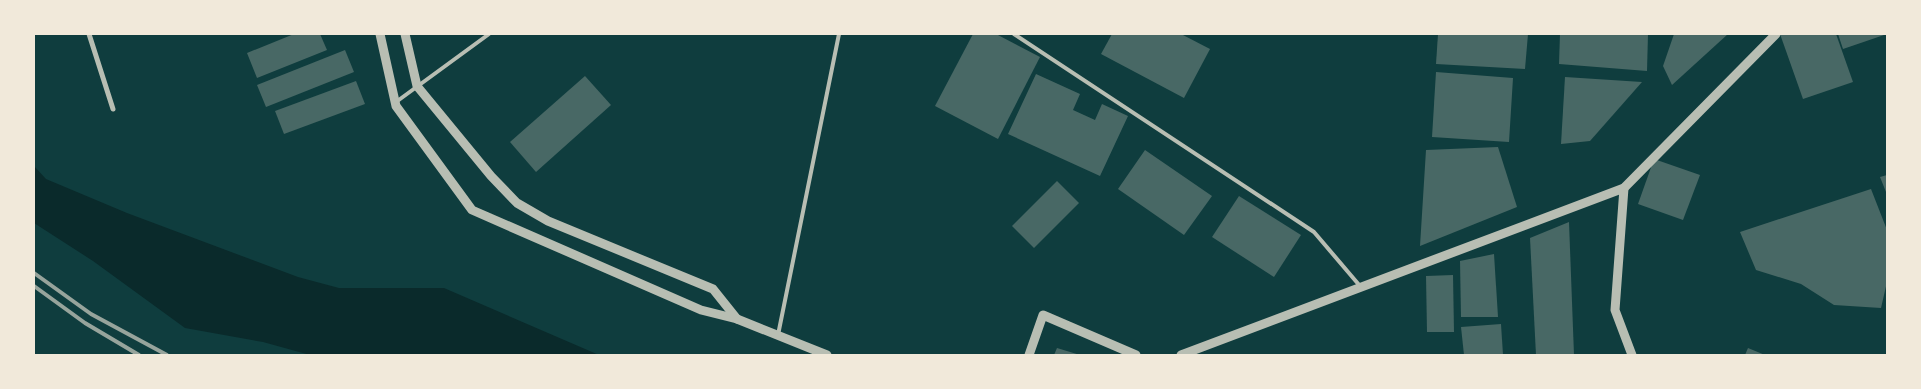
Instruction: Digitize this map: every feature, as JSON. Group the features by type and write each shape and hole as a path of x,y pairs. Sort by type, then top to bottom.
{"street":[{"path":"89,34 114,109"},
{"path":"380,34 395,102 472,210 700,310 737,319 827,355"},
{"path":"404,34 417,86 491,176 517,203 548,221 713,288 737,319"},
{"path":"1181,355 1624,188 1776,34"},
{"path":"1624,188 1615,310 1632,355"},
{"path":"1029,355 1043,315 1136,355"}],"lane":[{"path":"395,102 489,34"},
{"path":"778,335 839,34"},
{"path":"1014,34 1314,232 1362,287"}],"water":[{"path":"34,166 46,179 127,213 298,277 339,288 444,288 599,355 310,355 263,342 185,328 93,261 34,223"}],"building":[{"path":"294,34 320,34 327,50 257,78 247,53"},
{"path":"973,34 996,34 1040,57 998,139 935,106"},
{"path":"1112,34 1181,34 1210,49 1184,98 1101,54"},
{"path":"1438,34 1528,34 1525,69 1436,64"},
{"path":"1560,34 1648,34 1647,71 1559,64"},
{"path":"1674,34 1728,34 1672,85 1663,66"},
{"path":"1780,34 1836,34 1853,82 1803,99"},
{"path":"1838,34 1887,34 1843,49"},
{"path":"345,50 354,72 266,107 257,85"},
{"path":"1436,72 1513,78 1509,142 1432,137"},
{"path":"1036,74 1080,94 1073,110 1095,120 1102,104 1128,116 1100,176 1008,134"},
{"path":"585,76 611,105 536,172 510,142"},
{"path":"1565,77 1642,82 1590,141 1561,144"},
{"path":"356,81 365,104 284,134 275,111"},
{"path":"1498,147 1517,207 1420,246 1426,150"},
{"path":"1145,150 1212,196 1184,235 1118,189"},
{"path":"1654,159 1700,175 1683,220 1638,204"},
{"path":"1887,175 1887,191 1886,192 1880,177"},
{"path":"1057,181 1079,203 1034,248 1012,226"},
{"path":"1871,189 1887,230 1887,282 1881,308 1834,305 1801,284 1756,270 1740,232"},
{"path":"1239,196 1301,235 1274,277 1212,237"},
{"path":"1569,222 1574,355 1536,355 1530,238"},
{"path":"1494,254 1498,317 1461,317 1460,261"},
{"path":"1453,275 1454,332 1427,332 1426,276"},
{"path":"1501,324 1503,355 1464,355 1461,327"},
{"path":"1057,348 1080,355 1054,355"},
{"path":"1748,348 1765,355 1745,355"}],"railway":[{"path":"34,273 91,314 167,355"},
{"path":"34,286 85,323 139,355"}]}
